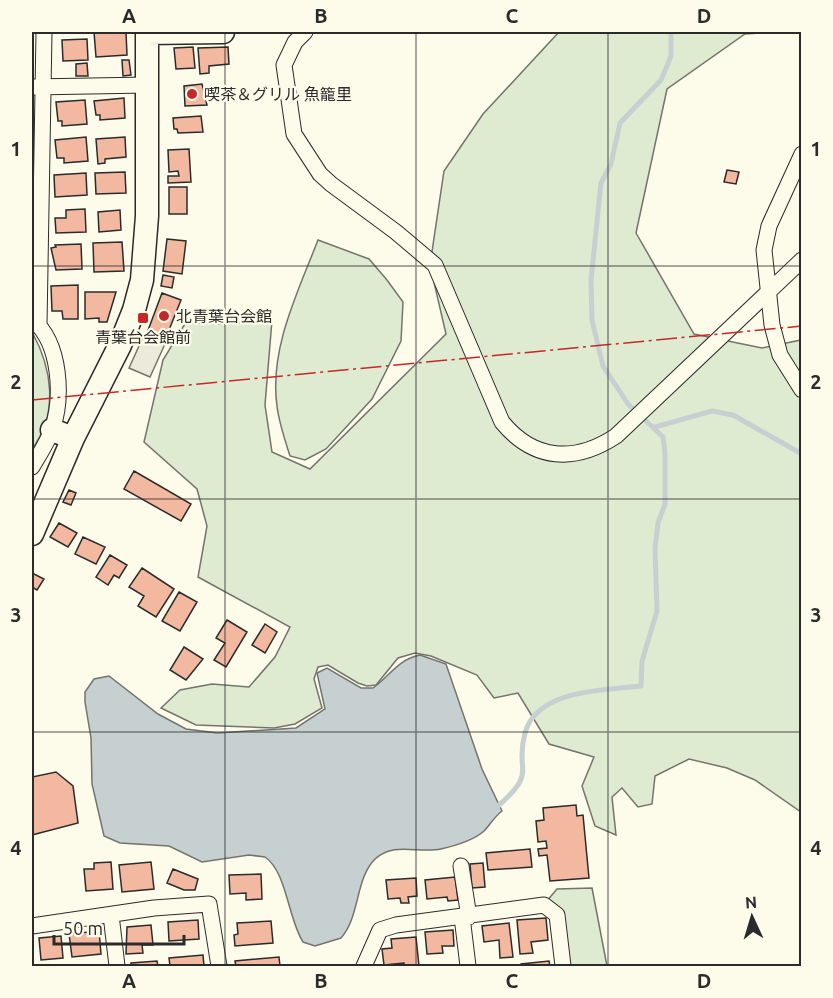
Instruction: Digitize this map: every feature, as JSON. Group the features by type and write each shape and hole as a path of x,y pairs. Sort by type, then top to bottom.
{"street":[{"path":"32,467 52,430 58,389 56,372 46,338 35,322 38,87 44,32"},
{"path":"32,534 73,438 120,345 134,310 142,280 147,216 147,32 223,32"},
{"path":"305,32 295,42 284,65 294,134 320,174 396,232 435,266 502,422 515,438 533,449 550,454 579,453 599,447 632,422 750,307 770,293 801,260"},
{"path":"38,87 148,85"},
{"path":"801,154 764,239 772,325 780,355 801,390"},
{"path":"52,430 73,438"},
{"path":"461,866 468,966"},
{"path":"32,926 154,908 209,903 219,966"},
{"path":"364,966 380,930 396,925 544,905 557,915 563,966"},
{"path":"111,915 117,966"}],"green space":[{"path":"559,32 778,32 745,34 667,89 636,233 694,334 762,348 801,340 801,812 755,780 727,768 689,759 655,776 652,804 638,807 622,788 612,797 616,835 595,826 582,786 594,757 549,744 518,693 494,698 477,675 431,656 415,653 398,658 376,685 367,686 358,683 328,665 318,667 314,679 322,708 295,724 274,728 196,725 161,708 180,690 212,684 249,687 275,657 290,627 198,577 207,526 197,489 144,442 163,360 186,322 224,324 272,320 265,405 272,452 310,469 446,334 430,265 444,171 483,114"},
{"path":"318,240 369,259 387,280 403,302 401,341 372,399 326,449 305,460 290,456 282,431 277,406 277,363 294,300"},
{"path":"32,332 44,360 50,391 46,421 32,449"},
{"path":"592,888 607,966 567,966 546,902 557,889"}],"shaded area":[{"path":"144,335 165,344 150,377 129,368"},
{"path":"420,655 446,664 482,769 502,811 484,831 464,842 433,850 398,849 375,859 364,877 352,920 341,938 315,946 303,942 283,884 272,864 265,857 249,855 202,862 169,846 120,843 104,836 92,784 91,738 85,702 85,692 94,679 109,676 158,714 186,729 217,733 296,728 325,709 317,673 327,668 361,688 373,688 405,660"}],"building":[{"path":"94,32 126,32 127,55 96,57"},
{"path":"87,39 88,60 63,61 62,40"},
{"path":"193,47 195,68 176,69 174,48"},
{"path":"228,47 229,64 209,66 209,73 200,74 198,48"},
{"path":"122,60 129,60 131,75 123,76"},
{"path":"87,63 88,76 76,76 76,64"},
{"path":"202,84 207,105 185,106 184,86"},
{"path":"124,98 125,118 100,120 100,115 96,115 94,101"},
{"path":"85,100 87,124 62,126 62,121 58,121 56,102"},
{"path":"201,116 203,132 178,133 177,129 174,129 173,118"},
{"path":"86,137 88,161 64,163 64,158 57,158 55,140"},
{"path":"125,137 126,157 105,159 105,163 98,164 96,139"},
{"path":"189,149 191,182 168,183 168,176 179,176 178,171 169,172 168,150"},
{"path":"727,170 739,172 736,184 724,182"},
{"path":"125,172 126,193 96,194 95,173"},
{"path":"86,173 87,195 55,197 54,175"},
{"path":"169,187 187,187 187,214 169,214"},
{"path":"85,209 86,232 56,233 55,218 66,218 66,210"},
{"path":"120,210 121,230 99,232 98,212"},
{"path":"167,239 186,241 182,274 163,271"},
{"path":"122,242 124,271 94,272 93,243"},
{"path":"81,244 82,269 56,270 51,248 56,247 55,245"},
{"path":"163,275 174,277 172,288 161,286"},
{"path":"78,285 78,319 63,319 62,311 52,311 51,286"},
{"path":"85,292 116,292 107,322 99,322 99,318 85,319"},
{"name":"北青葉台会館","path":"162,293 181,300 165,340 147,333"},
{"path":"134,471 191,504 181,521 124,489"},
{"path":"69,490 76,493 71,505 63,502"},
{"path":"59,523 77,533 68,547 50,537"},
{"path":"83,537 105,547 96,564 75,554"},
{"path":"110,555 127,565 119,578 114,575 108,585 96,577"},
{"path":"142,568 174,589 156,617 138,606 144,596 129,587"},
{"path":"32,573 44,579 37,590 32,587"},
{"path":"179,592 197,602 180,631 162,621"},
{"path":"227,620 247,632 226,667 214,660 225,643 216,638"},
{"path":"265,624 277,632 265,653 252,645"},
{"path":"184,647 203,659 186,680 170,670"},
{"path":"56,772 73,786 78,823 32,835 32,777"},
{"path":"576,805 577,816 583,815 589,878 550,881 547,855 539,856 538,849 547,848 546,841 538,842 536,821 544,820 543,808"},
{"path":"530,849 532,867 488,870 486,853"},
{"path":"111,862 113,889 86,891 84,869 94,869 94,863"},
{"path":"151,862 154,889 122,892 119,865"},
{"path":"483,863 485,887 472,888 470,864"},
{"path":"173,869 198,879 195,890 184,890 167,883"},
{"path":"261,874 262,899 246,900 246,893 230,894 229,875"},
{"path":"455,877 458,900 448,901 447,897 427,899 425,880"},
{"path":"416,878 417,896 408,897 409,903 401,903 400,898 388,899 386,880"},
{"path":"546,918 548,940 531,942 533,953 520,954 517,920"},
{"path":"198,920 199,939 169,941 168,922"},
{"path":"271,921 273,943 235,946 234,935 238,934 237,923"},
{"path":"509,923 513,957 500,958 499,940 484,942 482,926"},
{"path":"151,925 153,945 142,945 143,953 126,954 127,927"},
{"path":"453,930 454,946 442,946 443,953 427,954 425,932"},
{"path":"99,931 101,954 72,957 69,934"},
{"path":"61,936 63,958 41,960 39,938"},
{"path":"416,937 419,966 404,966 404,963 384,965 382,949 392,948 391,939"},
{"path":"203,955 204,966 170,966 169,958"},
{"path":"279,957 280,966 236,966 235,961"},
{"path":"157,961 158,966 131,966 131,963"},
{"path":"549,961 550,966 521,966 521,964"}],"waterway":[{"path":"493,806 498,806 522,778 522,746 525,733 532,719 543,708 557,700 574,695 641,686 642,661 657,611 655,548 658,523 665,504 665,453 663,437 628,404 603,366 592,320 591,280 601,183 611,164 620,123 661,80 671,56 671,32"},
{"path":"655,427 712,411 733,415 802,454"}],"power":[{"path":"32,400 802,326"}],"place":[{"name":"喫茶＆グリル 魚籠里","path":"192,94"},
{"name":"北青葉台会館","path":"164,316"},
{"name":"青葉台会館前","path":"143,318"}]}
